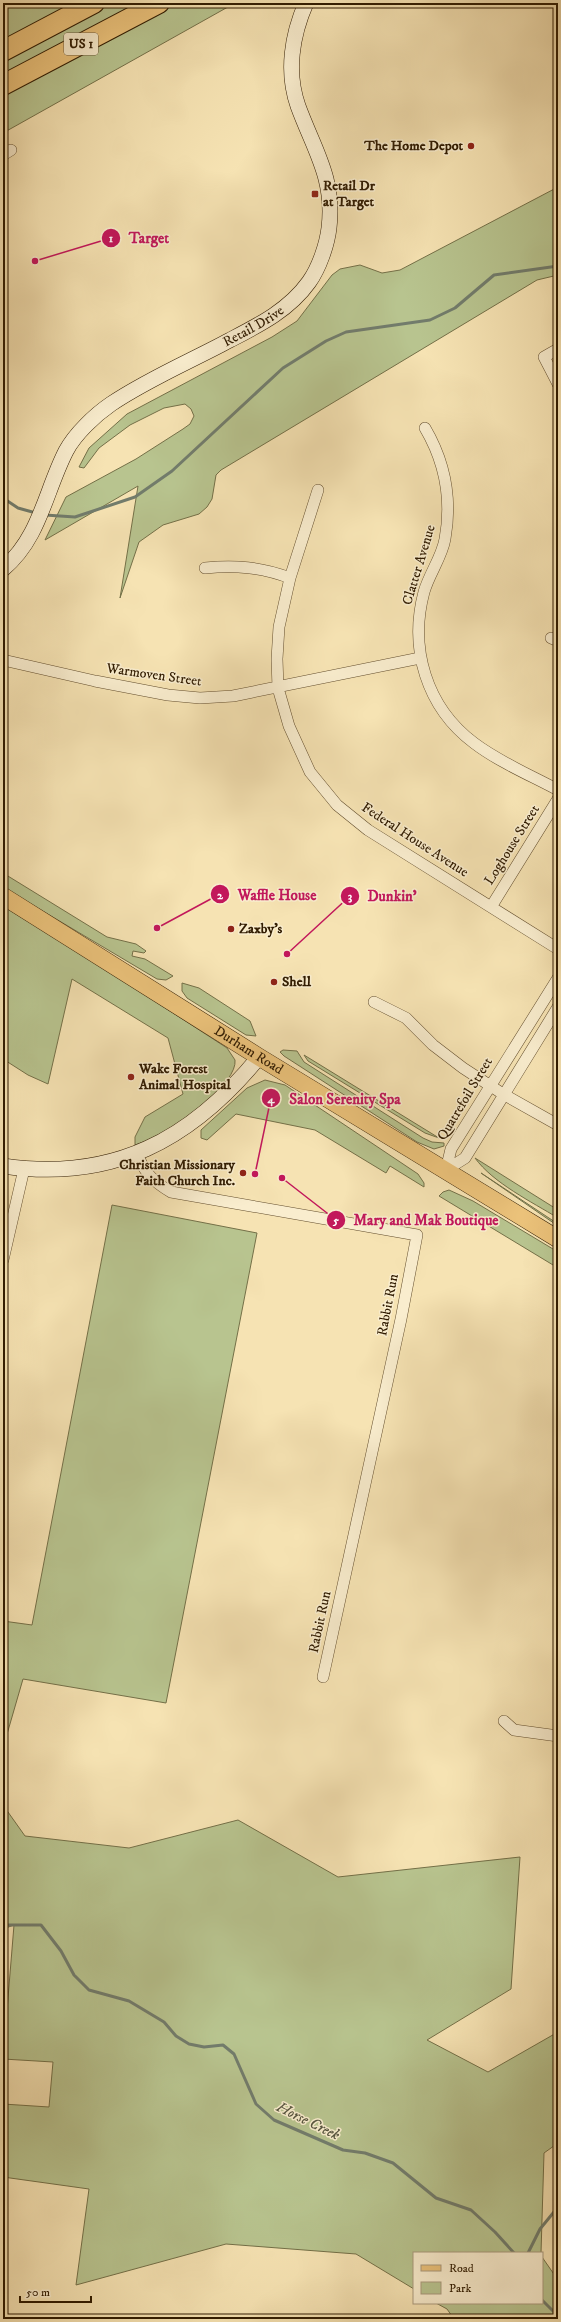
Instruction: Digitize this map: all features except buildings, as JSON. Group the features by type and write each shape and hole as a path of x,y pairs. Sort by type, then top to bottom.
{"highway":[{"name":"US 1","path":"3,51 94,3"},
{"name":"US 1","path":"3,85 159,3"}],"main road":[{"name":"Durham Road","path":"3,896 259,1057 558,1239"}],"street":[{"name":"Retail Drive","path":"3,569 20,553 27,542 43,509 66,450 87,426 111,404 268,320 293,300 309,282 322,256 329,228 330,189 324,168 298,104 293,81 291,59 293,38 306,3"},
{"path":"558,349 544,357 558,384"},
{"name":"Clatter Avenue","path":"426,428 435,445 444,470 448,521 445,541 424,592 418,626 420,658 434,696 458,729 482,749 558,790"},
{"name":"Federal House Avenue","path":"318,490 290,578 279,627 277,659 278,688 290,726 310,772 337,805 368,830 558,949"},
{"path":"205,568 232,566 268,570 290,578"},
{"name":"Warmoven Street","path":"3,660 95,681 184,696 232,696 278,688 420,658"},
{"name":"Loghouse Street","path":"491,907 558,799"},
{"name":"Quatrefoil Street","path":"446,1170 451,1149 558,978"},
{"path":"374,1002 406,1018 433,1045 503,1094 558,1125"},
{"path":"446,1170 465,1158 503,1094 558,1007"},
{"path":"3,1166 24,1169 90,1167 137,1153 163,1141 208,1110 238,1082 259,1057"},
{"name":"Rabbit Run","path":"137,1153 143,1168 154,1182 171,1192 417,1235 401,1319 323,1677"},
{"path":"3,1260 24,1169"},
{"path":"504,1721 514,1730 558,1736"}],"green space":[{"path":"3,3 81,3 3,44"},
{"path":"109,3 148,3 3,79 3,58"},
{"path":"175,3 235,3 3,133 3,96 51,68"},
{"path":"558,187 558,275 537,280 221,470 216,475 212,499 207,507 199,514 163,525 139,542 120,598 138,486 45,540 66,497 136,459 190,424 194,416 191,409 185,404 164,408 130,425 99,448 84,468 79,467 89,448 127,414 272,337 297,321 332,275 340,269 360,265 382,273 400,270"},
{"path":"3,873 107,937 136,944 146,951 144,953 133,951 132,956 145,959 173,976 166,980 157,979 14,894 3,887"},
{"path":"3,906 101,966 227,1048 235,1060 233,1069 227,1080 218,1091 194,1114 161,1135 135,1145 135,1137 145,1117 183,1094 168,1038 72,979 48,1084 28,1075 3,1059"},
{"path":"182,983 199,988 250,1021 256,1036 246,1035 187,998 182,991"},
{"path":"283,1050 297,1051 304,1062 423,1138 432,1142 444,1143 444,1146 434,1149 417,1142 284,1056 280,1052"},
{"path":"304,1055 439,1138 425,1133 308,1061"},
{"path":"265,1080 285,1085 418,1174 424,1183 424,1187 390,1166 386,1173 315,1130 236,1114 207,1140 201,1138 201,1130 247,1088"},
{"path":"475,1158 558,1210 558,1218 502,1184"},
{"path":"481,1173 558,1224 558,1226"},
{"path":"449,1190 473,1201 558,1252 558,1268 439,1196 443,1192"},
{"path":"112,1205 257,1233 166,1703 23,1679 3,1748 3,1621 32,1625"},
{"path":"3,1805 25,1836 129,1848 238,1820 338,1877 520,1857 511,1989 427,2040 488,2072 558,2032 558,2143 544,2153 541,2252 413,2252 413,2288 356,2254 226,2244 76,2285 89,2189 3,2177 3,2104 49,2107 53,2062 3,2059 14,1925 3,1929"},
{"path":"543,2258 558,2280 558,2319 454,2319 447,2309 438,2304 543,2304"}],"waterway":[{"path":"45,515 75,517 135,497 172,471 283,368 326,341 346,332 430,320 455,308 494,275 558,266"},
{"path":"3,498 18,508 36,513"},
{"name":"Horse Creek","path":"3,1925 41,1925 61,1951 74,1975 89,1990 129,2001 164,2022 176,2036 189,2044 204,2047 223,2045 234,2054 256,2104 274,2120 343,2150 365,2153 393,2163 436,2198 471,2210 495,2232 513,2252"},
{"path":"528,2252 540,2229 558,2207"},
{"name":"Horse Creek","path":"543,2301 558,2316"}],"place":[{"name":"The Home Depot","path":"471,146"},
{"name":"Retail Dr at Target","path":"315,194"},
{"name":"Target","path":"35,261"},
{"name":"Waffle House","path":"157,928"},
{"name":"Zaxby's","path":"231,929"},
{"name":"Dunkin'","path":"287,954"},
{"name":"Shell","path":"274,982"},
{"name":"Wake Forest Animal Hospital","path":"131,1077"},
{"name":"Christian Missionary Faith Church Inc.","path":"243,1173"},
{"name":"Salon Serenity Spa","path":"255,1174"},
{"name":"Mary and Mak Boutique","path":"282,1178"}]}
